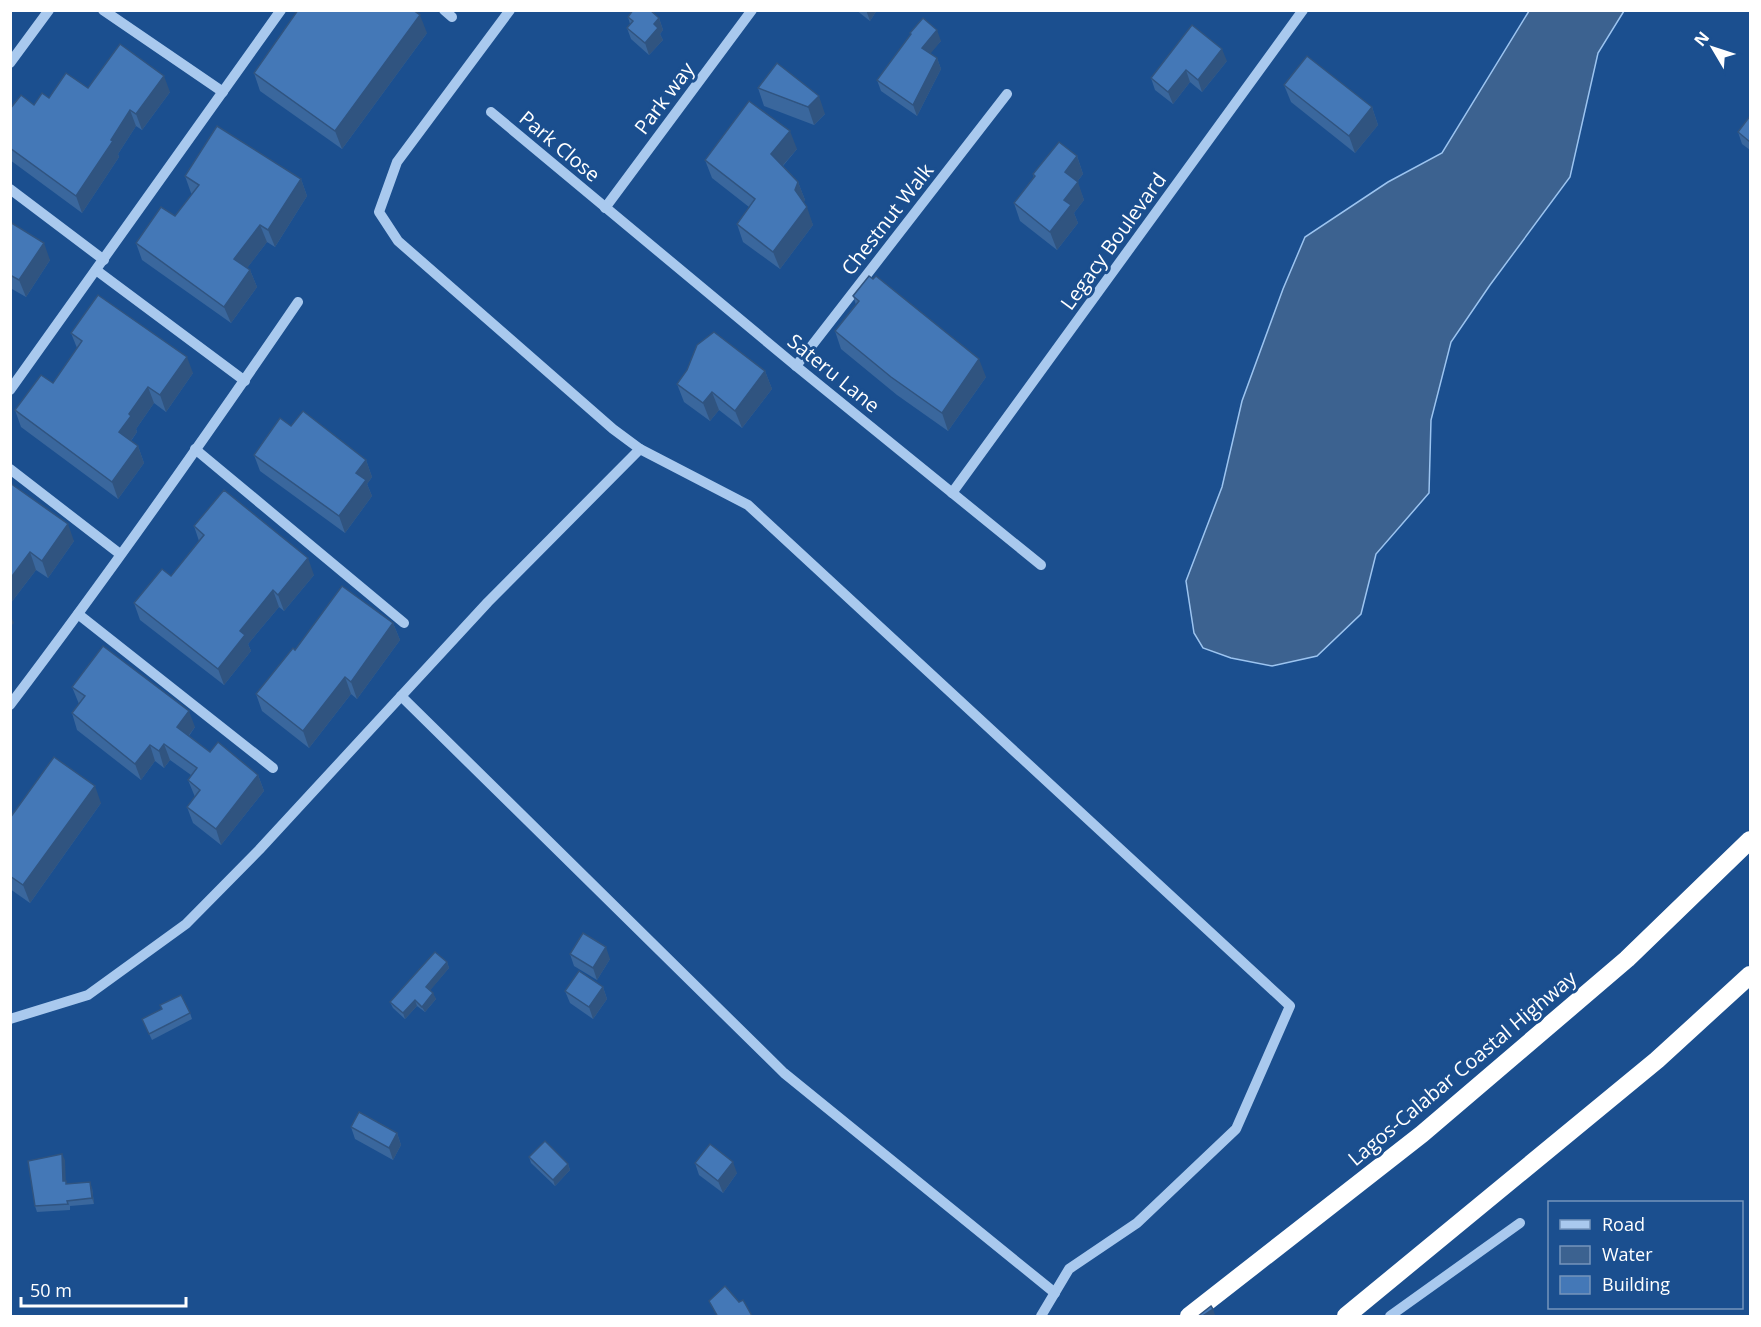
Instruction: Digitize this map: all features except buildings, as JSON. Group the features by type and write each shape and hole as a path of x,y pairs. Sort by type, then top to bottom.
{"highway":[{"name":"Lagos-Calabar Coastal Highway","path":"1189,1317 1422,1134 1627,959 1750,840"},
{"path":"1346,1317 1657,1060 1750,975"}],"street":[{"path":"10,63 49,10"},
{"path":"103,10 223,92"},
{"path":"10,390 281,10"},
{"path":"510,10 397,162 379,212 398,241 613,429 640,449 748,505 1290,1006 1236,1129 1137,1223 1070,1269 1041,1317"},
{"name":"Park way","path":"605,208 752,10"},
{"name":"Legacy Boulevard","path":"952,493 1303,10"},
{"name":"Chestnut Walk","path":"796,366 1007,94"},
{"name":"Park Close","path":"491,112 605,208"},
{"path":"10,189 104,260"},
{"name":"Sateru Lane","path":"605,208 1041,565"},
{"path":"96,270 245,381"},
{"path":"10,705 245,381 298,302"},
{"path":"195,449 404,623"},
{"path":"10,1019 88,995 186,924 259,850 488,602 640,449"},
{"path":"10,470 120,554"},
{"path":"78,614 273,768"},
{"path":"401,696 784,1073 1055,1293"},
{"path":"1390,1317 1520,1223"}],"water":[{"path":"1529,11 1624,11 1598,53 1570,177 1451,342 1431,420 1429,493 1376,554 1361,614 1317,656 1272,666 1231,658 1203,648 1194,633 1186,581 1222,487 1242,401 1283,289 1305,237 1388,182 1442,153"}]}
